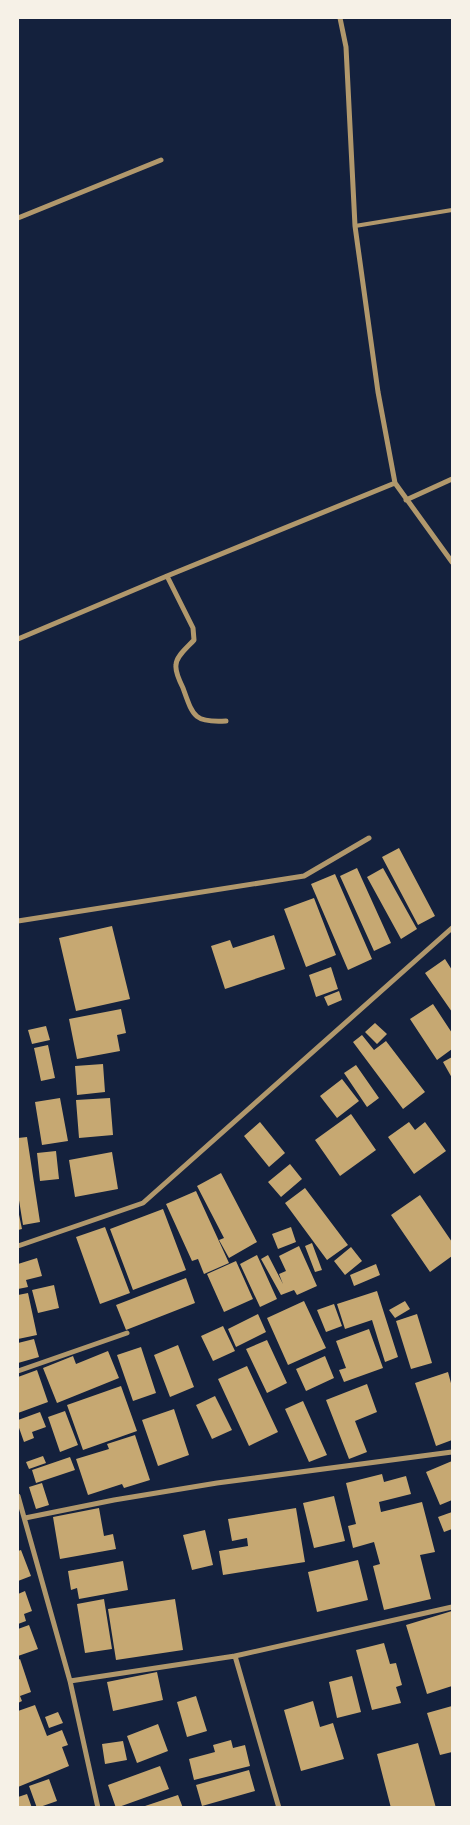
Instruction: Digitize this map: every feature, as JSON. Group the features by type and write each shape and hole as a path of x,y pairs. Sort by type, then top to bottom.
{"street":[{"path":"340,18 346,46 355,226 378,392 395,483 452,562"},
{"path":"18,218 161,160"},
{"path":"406,500 452,479"},
{"path":"18,639 395,483"},
{"path":"167,576 193,628 194,640 179,656 176,666 191,711 200,719 211,722 226,721"},
{"path":"18,920 304,876 369,838"},
{"path":"18,1246 143,1203 452,928"},
{"path":"18,1371 127,1333"},
{"path":"25,1518 114,1500 198,1486 452,1452"},
{"path":"18,1498 70,1681 98,1808"},
{"path":"70,1681 235,1656 452,1607"},
{"path":"235,1656 279,1808"}],"lane":[{"path":"355,226 452,210"}],"building":[{"path":"399,848 435,916 418,925 382,857"},
{"path":"357,868 391,943 374,951 340,876"},
{"path":"383,868 417,929 401,939 367,877"},
{"path":"335,874 372,959 348,970 311,884"},
{"path":"314,898 336,955 306,967 284,909"},
{"path":"112,926 130,999 76,1011 59,938"},
{"path":"274,935 285,969 225,989 211,946 230,940 233,948"},
{"path":"445,959 452,970 452,1012 425,973"},
{"path":"331,967 338,989 316,997 309,975"},
{"path":"339,991 342,1000 328,1006 324,997"},
{"path":"433,1004 452,1033 452,1049 437,1060 410,1019"},
{"path":"121,1009 126,1033 117,1035 120,1051 77,1059 69,1019"},
{"path":"375,1023 387,1034 377,1044 365,1032"},
{"path":"46,1026 50,1040 32,1044 28,1030"},
{"path":"362,1035 374,1050 386,1041 425,1092 403,1109 353,1042"},
{"path":"48,1045 55,1078 41,1081 34,1048"},
{"path":"452,1057 452,1078 443,1062"},
{"path":"103,1064 105,1092 77,1095 75,1066"},
{"path":"356,1065 379,1098 367,1107 344,1073"},
{"path":"342,1079 359,1101 337,1118 320,1096"},
{"path":"60,1098 68,1141 42,1145 35,1102"},
{"path":"110,1098 113,1135 79,1138 76,1100"},
{"path":"351,1114 376,1150 340,1176 315,1140"},
{"path":"260,1122 285,1153 269,1167 244,1136"},
{"path":"409,1122 415,1130 425,1122 446,1151 414,1174 388,1137"},
{"path":"27,1137 40,1222 23,1225 18,1194 18,1138"},
{"path":"56,1151 59,1179 40,1181 37,1153"},
{"path":"112,1152 118,1189 75,1197 69,1160"},
{"path":"290,1164 302,1179 281,1197 268,1182"},
{"path":"221,1173 257,1242 229,1258 219,1240 224,1238 197,1186"},
{"path":"305,1188 348,1245 327,1260 285,1203"},
{"path":"196,1191 229,1263 204,1274 198,1259 192,1261 166,1204"},
{"path":"420,1195 452,1242 452,1256 430,1272 391,1215"},
{"path":"163,1209 186,1270 133,1290 110,1229"},
{"path":"18,1210 22,1229 18,1230"},
{"path":"105,1227 130,1293 100,1304 76,1237"},
{"path":"291,1227 296,1242 278,1249 272,1234"},
{"path":"312,1243 322,1270 315,1272 305,1246"},
{"path":"299,1246 317,1286 297,1295 294,1290 281,1295 261,1259 268,1255 283,1284 279,1274 286,1271 279,1256"},
{"path":"351,1247 362,1261 345,1275 334,1261"},
{"path":"257,1255 277,1299 260,1307 240,1264"},
{"path":"37,1258 42,1276 26,1280 28,1287 18,1289 18,1264"},
{"path":"236,1261 253,1299 224,1312 207,1274"},
{"path":"376,1264 380,1275 354,1286 350,1275"},
{"path":"186,1278 195,1303 126,1330 116,1305"},
{"path":"54,1285 59,1308 38,1313 32,1290"},
{"path":"377,1291 398,1357 385,1362 372,1320 345,1329 337,1304"},
{"path":"28,1293 37,1335 18,1339 18,1295"},
{"path":"304,1301 326,1348 288,1365 267,1318"},
{"path":"405,1301 410,1309 395,1318 389,1310"},
{"path":"334,1304 342,1326 326,1332 317,1310"},
{"path":"258,1314 266,1332 236,1347 228,1329"},
{"path":"417,1314 432,1363 411,1369 396,1321"},
{"path":"223,1326 235,1351 213,1361 201,1336"},
{"path":"369,1329 383,1368 344,1382 339,1370 346,1368 336,1341"},
{"path":"34,1339 39,1357 18,1363 18,1343"},
{"path":"267,1340 287,1383 267,1393 246,1349"},
{"path":"178,1345 194,1387 170,1397 154,1355"},
{"path":"141,1347 156,1393 133,1401 117,1355"},
{"path":"108,1351 119,1378 57,1403 43,1368 73,1356 76,1364"},
{"path":"325,1356 334,1378 306,1391 296,1369"},
{"path":"247,1366 278,1432 249,1446 218,1379"},
{"path":"37,1370 48,1402 18,1413 18,1377"},
{"path":"448,1372 452,1387 452,1440 436,1446 415,1383"},
{"path":"367,1384 377,1412 355,1421 367,1452 349,1459 326,1400"},
{"path":"121,1386 137,1431 83,1450 67,1405"},
{"path":"215,1396 232,1430 212,1439 196,1405"},
{"path":"303,1401 327,1455 309,1462 285,1409"},
{"path":"174,1409 189,1455 158,1466 142,1420"},
{"path":"65,1411 78,1445 60,1452 48,1417"},
{"path":"40,1412 46,1427 32,1432 34,1438 24,1442 18,1420"},
{"path":"135,1435 150,1480 124,1488 122,1484 88,1495 76,1459 109,1449 107,1444"},
{"path":"43,1456 46,1463 29,1469 26,1462"},
{"path":"70,1457 75,1470 36,1483 32,1470"},
{"path":"452,1461 452,1500 440,1505 426,1472"},
{"path":"382,1474 384,1482 406,1476 411,1494 379,1502 381,1512 422,1502 435,1552 420,1555 431,1599 384,1610 373,1566 380,1564 374,1542 353,1548 348,1526 356,1524 346,1483"},
{"path":"42,1483 49,1505 36,1509 29,1487"},
{"path":"334,1496 345,1541 314,1548 303,1503"},
{"path":"99,1508 104,1536 113,1534 116,1549 60,1559 53,1517"},
{"path":"296,1508 305,1562 223,1575 219,1551 248,1546 247,1538 232,1541 228,1519"},
{"path":"452,1512 452,1529 444,1532 438,1517"},
{"path":"205,1530 213,1565 192,1570 183,1535"},
{"path":"21,1550 31,1576 18,1581 18,1551"},
{"path":"358,1560 368,1600 317,1612 308,1572"},
{"path":"123,1561 128,1590 79,1599 77,1588 71,1590 68,1571"},
{"path":"25,1591 32,1611 24,1614 26,1621 18,1624 18,1594"},
{"path":"104,1599 112,1649 85,1653 77,1604"},
{"path":"175,1599 183,1650 116,1660 108,1609"},
{"path":"452,1611 452,1686 427,1694 406,1625"},
{"path":"29,1625 38,1649 18,1656 18,1629"},
{"path":"384,1643 390,1664 396,1663 402,1685 396,1687 401,1703 372,1710 356,1650"},
{"path":"20,1659 31,1692 20,1696 22,1701 18,1703 18,1660"},
{"path":"157,1672 163,1700 113,1711 107,1682"},
{"path":"352,1676 361,1712 337,1718 329,1682"},
{"path":"196,1696 207,1731 187,1737 177,1702"},
{"path":"313,1701 320,1727 333,1723 344,1759 301,1771 284,1710"},
{"path":"35,1705 47,1736 62,1730 68,1745 62,1747 69,1766 18,1787 18,1711"},
{"path":"452,1706 452,1752 440,1755 427,1713"},
{"path":"58,1712 63,1723 49,1728 45,1717"},
{"path":"158,1724 168,1751 137,1763 127,1736"},
{"path":"231,1740 233,1748 245,1745 250,1766 194,1780 189,1759 215,1752 213,1745"},
{"path":"123,1741 127,1760 105,1764 102,1744"},
{"path":"418,1743 436,1808 391,1808 377,1754"},
{"path":"160,1766 169,1789 116,1808 108,1785"},
{"path":"249,1770 255,1791 202,1806 196,1785"},
{"path":"49,1779 57,1801 37,1808 29,1786"},
{"path":"27,1794 32,1808 18,1808 18,1797"},
{"path":"178,1795 183,1808 142,1808 142,1807"}]}
